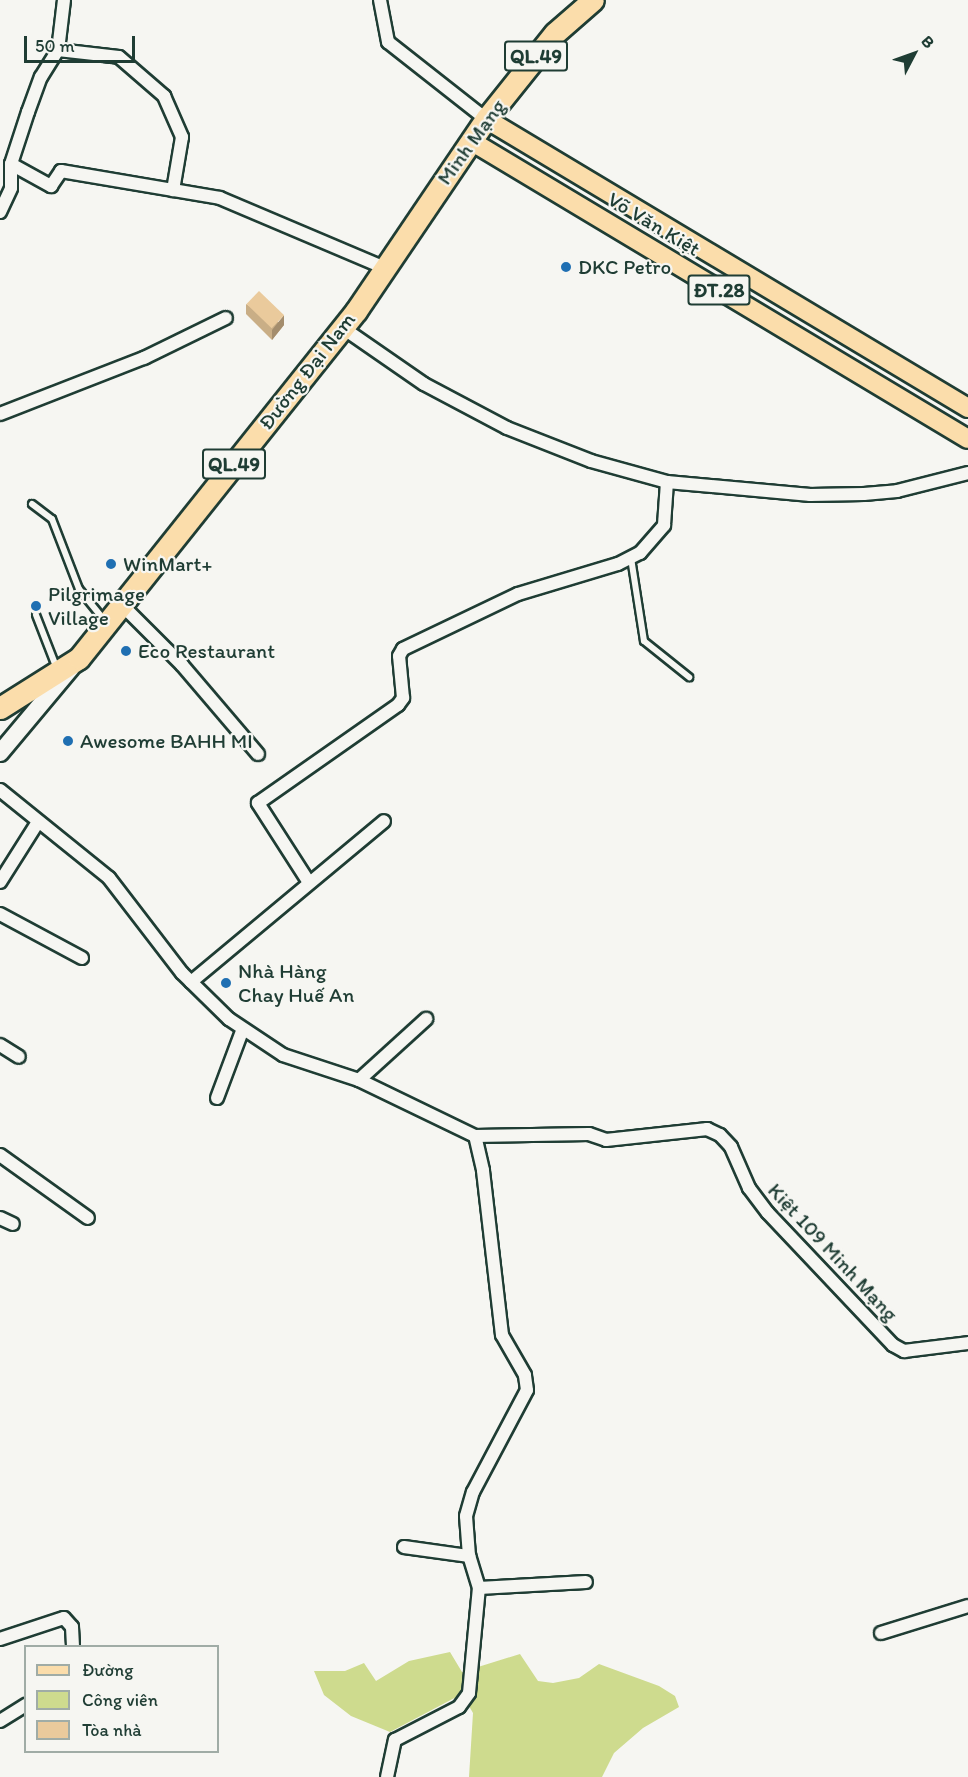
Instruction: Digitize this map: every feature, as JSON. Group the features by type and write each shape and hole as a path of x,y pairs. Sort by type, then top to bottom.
{"highway":[{"name":"Minh Mạng","path":"385,268 486,119 555,33 593,0"},
{"name":"Đường Đại Nam","path":"79,658 343,328 385,268"},
{"name":"QL.49","path":"0,708 79,658"}],"main road":[{"name":"Võ Văn Kiệt","path":"486,119 968,408"},
{"name":"Võ Văn Kiệt","path":"471,141 968,439"},
{"path":"859,374 873,351"}],"street":[{"path":"0,212 12,188 11,164 41,77 58,50 64,0"},
{"path":"380,0 388,42 486,119"},
{"path":"58,50 119,57 164,96 182,137 173,190"},
{"path":"11,164 51,186 61,171 220,198 385,268"},
{"path":"0,414 144,358 225,318"},
{"path":"343,328 424,384 507,428 591,461 667,482 810,495 864,494 897,491 968,473"},
{"path":"308,881 258,803 398,705 402,698 399,656 403,649 518,594 631,558 661,531 667,504 667,482"},
{"path":"122,605 182,665 258,754"},
{"name":"Đường Đại Nam","path":"0,753 79,658"},
{"name":"Kiệt 109 Minh Mạng","path":"0,790 109,878 191,982 242,1031 283,1055 359,1080 475,1136 589,1134 606,1140 707,1129 720,1135 731,1147 749,1188 768,1213 893,1345 903,1351 968,1343"},
{"path":"191,982 308,881 384,821"},
{"path":"0,882 38,822"},
{"path":"0,914 82,958"},
{"path":"359,1080 426,1019"},
{"path":"218,1098 242,1031"},
{"path":"0,1045 19,1057"},
{"path":"387,1777 395,1740 459,1707 469,1693 479,1588 469,1556 466,1516 473,1492 527,1390 525,1375 502,1335 483,1170 475,1136"},
{"path":"0,1155 88,1218"},
{"path":"0,1218 13,1224"},
{"path":"404,1547 469,1556"},
{"path":"479,1588 586,1582"},
{"path":"881,1633 968,1606"},
{"path":"0,1639 64,1618 72,1627 73,1645"},
{"path":"0,1721 24,1707"}],"lane":[{"path":"32,504 52,519 79,589 107,624"},
{"path":"631,558 644,641 689,677"},
{"path":"36,615 58,672"}],"green space":[{"path":"450,1652 462,1672 520,1654 538,1681 553,1683 579,1678 599,1664 659,1686 675,1696 679,1707 643,1728 614,1753 602,1777 469,1777 473,1713 462,1694 390,1732 351,1716 324,1695 314,1671 345,1671 364,1663 376,1681 409,1661"}],"building":[{"path":"259,291 284,315 272,328 246,304"}],"place":[{"name":"DKC Petro","path":"566,267"},
{"name":"WinMart+","path":"111,564"},
{"name":"Pilgrimage Village","path":"36,606"},
{"name":"Eco Restaurant","path":"126,651"},
{"name":"Awesome BAHH MI","path":"68,741"},
{"name":"Nhà Hàng Chay Huế An","path":"226,983"}]}
